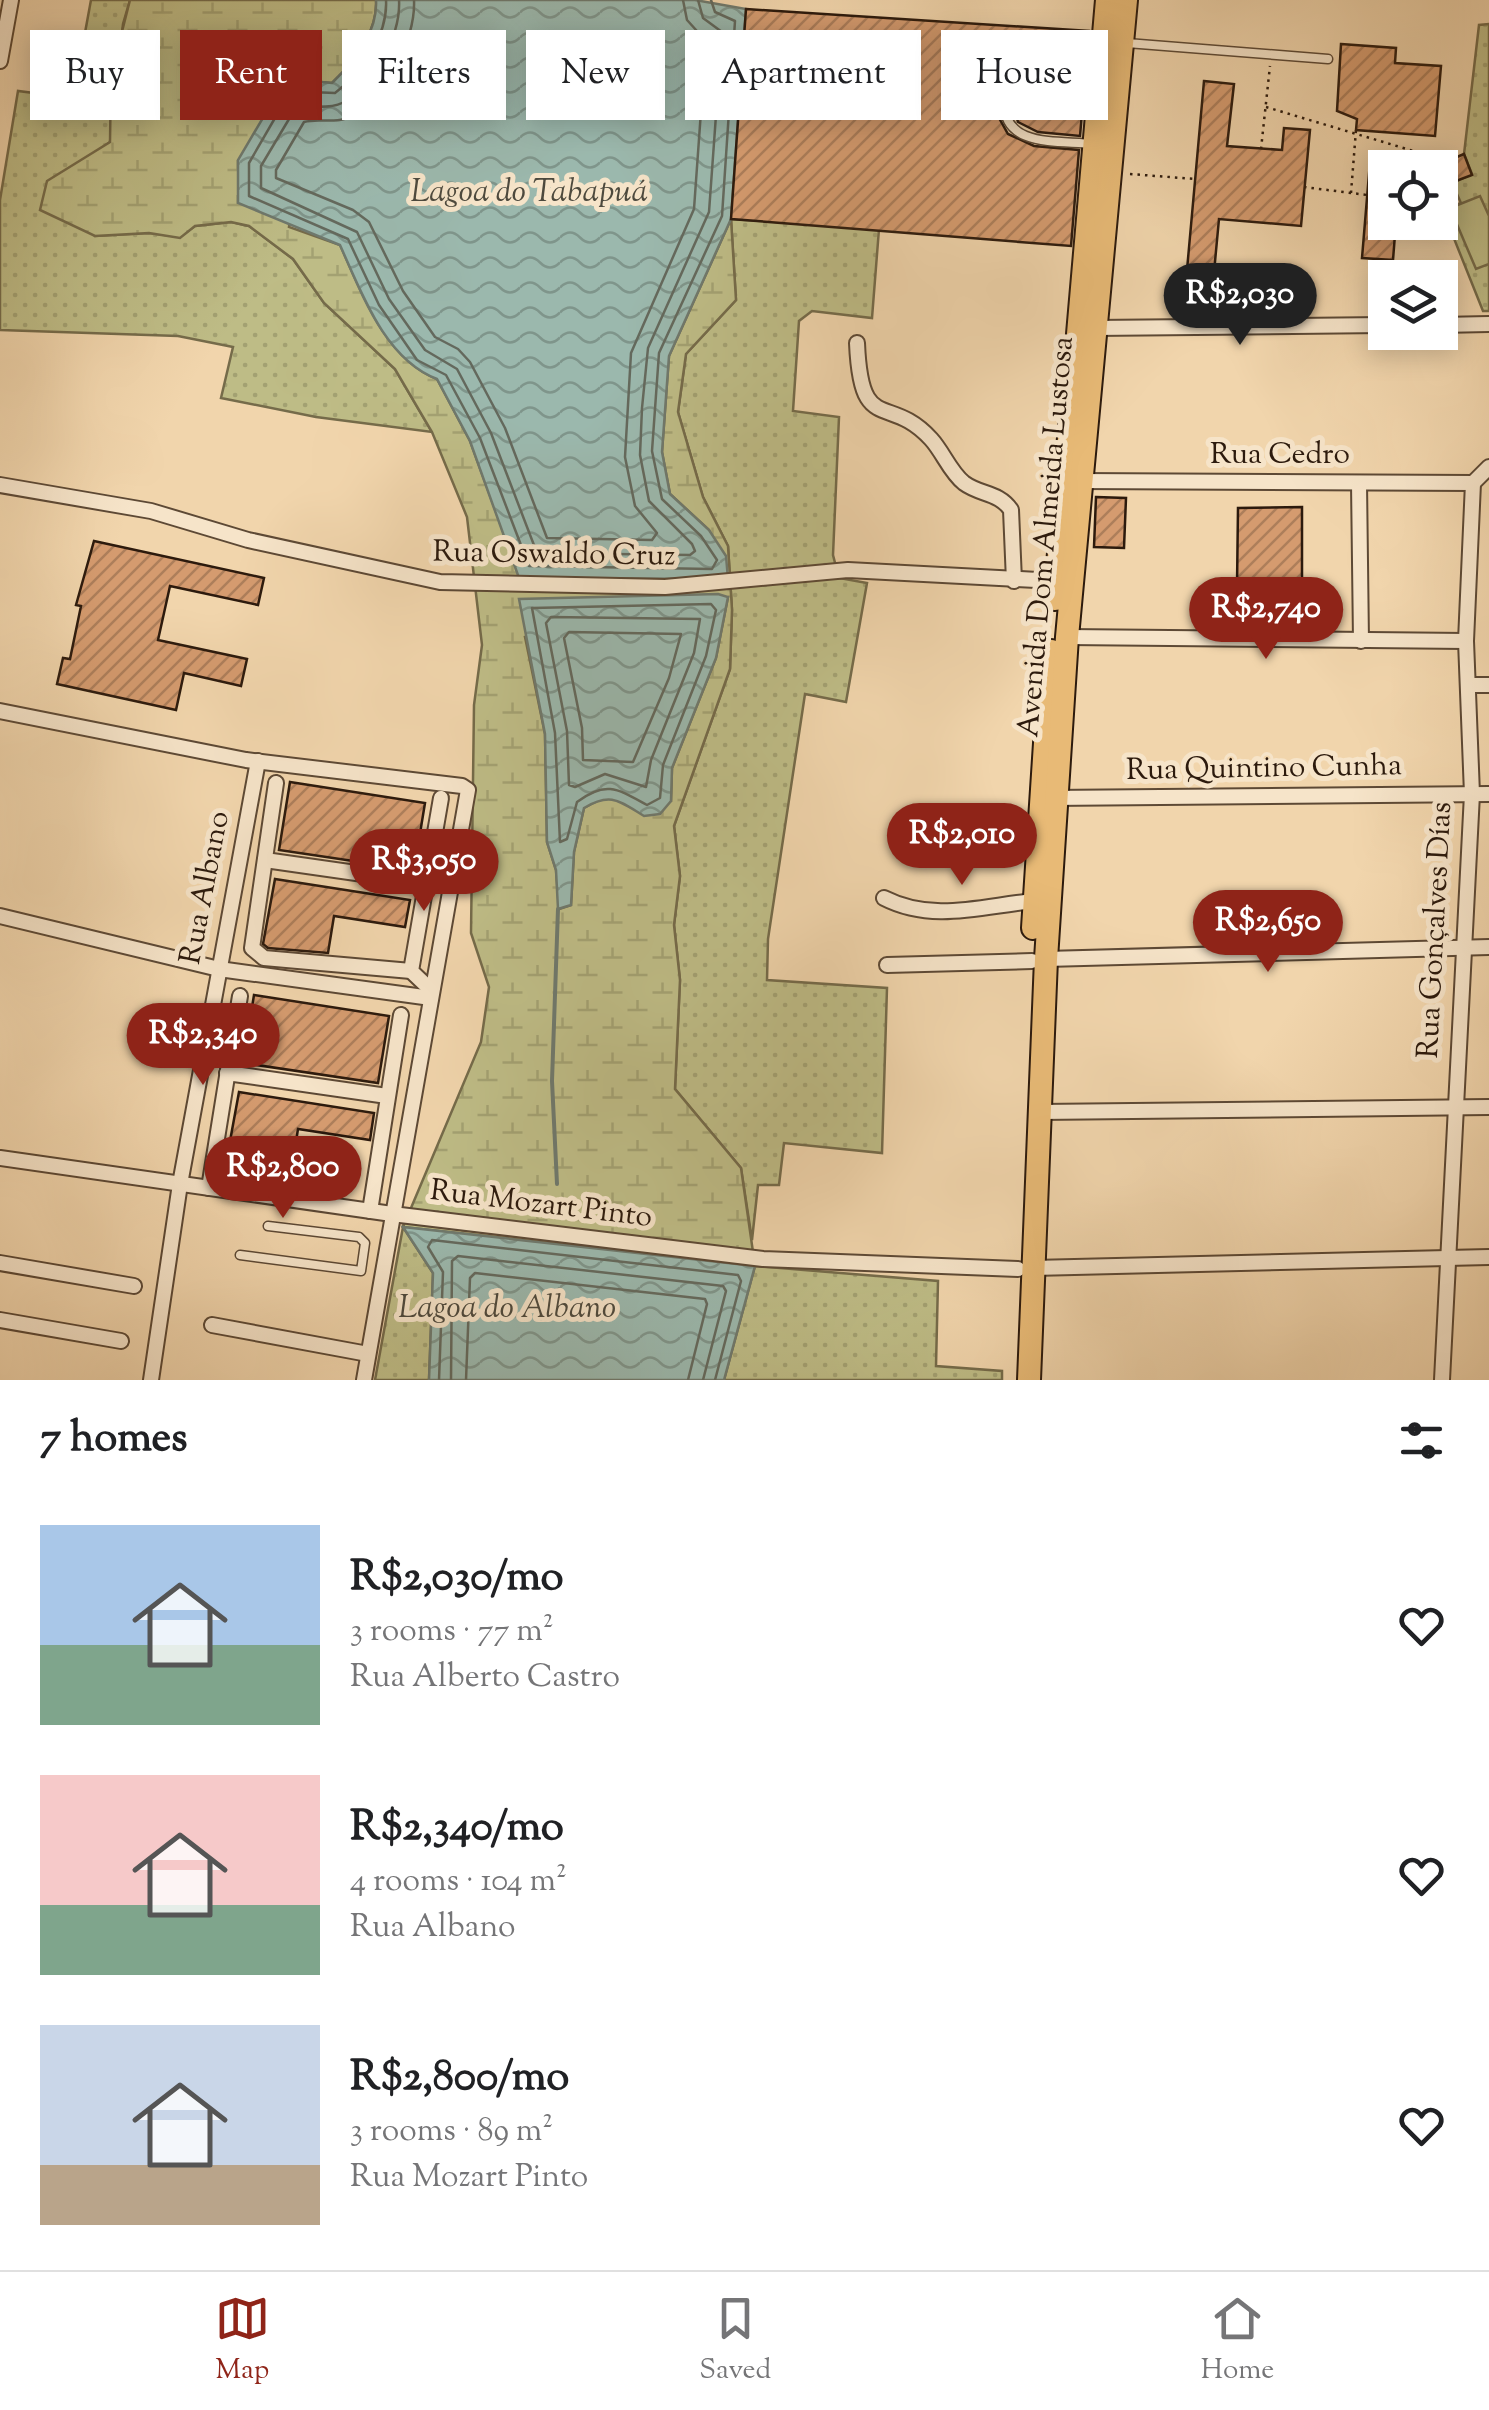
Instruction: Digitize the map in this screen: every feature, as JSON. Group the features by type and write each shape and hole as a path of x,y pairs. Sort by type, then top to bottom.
{"main road":[{"name":"Avenida Dom Almeida Lustosa","path":"1026,1268 1040,1112 1039,960 1034,901 1067,638 1071,481 1093,144 1107,0"},
{"name":"Avenida Dom Almeida Lustosa","path":"1014,1380 1023,1327 1056,581 1094,328 1126,0"},
{"name":"Avenida Dom Almeida Lustosa","path":"1023,1327 1029,1380"}],"street":[{"path":"0,61 11,0"},
{"path":"1458,324 1489,324"},
{"path":"1094,328 1368,325"},
{"path":"856,343 858,378 869,402 930,438 958,478 996,495 1011,510 1014,581"},
{"path":"1473,484 1489,467"},
{"name":"Rua Cedro","path":"1071,481 1473,484"},
{"path":"1359,483 1360,641"},
{"name":"Rua Gonçalves Días","path":"1442,1380 1451,1257 1461,948 1472,794 1466,641 1473,484"},
{"name":"Rua Oswaldo Cruz","path":"0,486 152,511 258,542 440,582 665,587 848,570 1056,581"},
{"path":"1067,638 1466,641"},
{"path":"1468,685 1489,684"},
{"path":"0,711 258,761 462,786 468,790 364,1380"},
{"name":"Rua Albano","path":"151,1380 180,1184 258,761"},
{"path":"276,783 252,948 256,954 264,958 411,972 431,995"},
{"name":"Rua Quintino Cunha","path":"1048,798 1489,794"},
{"path":"411,972 441,798"},
{"path":"265,860 426,884"},
{"path":"884,898 912,911 937,914 1034,901"},
{"path":"0,916 219,969 431,995"},
{"path":"888,965 1489,947"},
{"path":"209,1188 240,996"},
{"path":"370,1211 401,1015"},
{"path":"227,1073 387,1096"},
{"path":"1040,1112 1489,1108"},
{"name":"Rua Mozart Pinto","path":"0,1158 392,1214 762,1259 1026,1268 1489,1257"},
{"path":"0,1263 134,1286"},
{"path":"0,1320 121,1341"},
{"path":"212,1325 368,1354"}],"lane":[{"path":"1122,42 1328,59"},
{"path":"1006,120 1010,128 1037,140 1093,144"},
{"path":"240,1255 361,1271 365,1252 359,1237 268,1226"},
{"path":"365,1252 384,1256"}],"path":[{"path":"1262,149 1271,55"},
{"path":"1266,107 1412,150"},
{"path":"1351,193 1356,132"},
{"path":"1124,174 1195,179"},
{"path":"1304,188 1367,195"}],"green space":[{"path":"91,0 130,0 122,30 85,30"},
{"path":"130,0 376,0 371,30 342,30 342,72 332,83 322,82 322,30 180,30 180,120 304,120 289,227 340,245 389,340 419,369 437,379 470,441 520,578 728,579 709,530 670,494 662,452 669,356 731,219 736,300 686,354 678,412 703,497 728,546 732,610 730,669 674,826 680,876 674,925 680,980 675,1089 741,1168 755,1266 403,1227 481,1042 489,987 471,933 474,705 482,645 467,517 432,432 395,369 324,303 293,259 249,226 231,222 195,226 180,238 149,233 95,236 40,210 47,181 110,142 110,120 160,120 160,30 122,30","holes":["728,597 716,658 672,768 671,801 630,807 607,798 584,808 574,852 571,905 559,909 556,870 547,842 545,734 525,637"]},
{"path":"1489,24 1489,311 1483,311 1455,240 1458,240 1461,203 1458,180 1472,174 1464,154 1479,25"},
{"path":"18,91 30,93 30,120 112,120 110,142 84,161 95,236 149,233 180,237 195,226 231,222 249,226 293,259 324,303 395,369 432,432 316,417 221,398 233,347 178,336 0,330 0,200"},
{"path":"1480,196 1489,216 1489,264 1476,269 1458,227 1458,205"},
{"path":"731,219 879,229 872,318 812,311 799,321 793,411 839,417 833,555 839,578 867,583 846,702 805,694 768,939 767,980 887,988 882,1153 784,1143 779,1185 758,1185 752,1240 741,1168 675,1089 680,980 674,925 680,876 674,826 730,669 732,610 728,546 703,497 678,412 686,354 736,300"},
{"path":"403,1227 433,1273 429,1380 375,1380"},
{"path":"755,1266 938,1281 936,1366 1002,1371 1002,1380 724,1380"}],"water":[{"name":"Lagoa do Tabapuá","path":"376,0 695,0 746,9 744,30 685,30 685,120 738,120 731,219 669,356 662,452 670,494 709,530 726,556 728,579 519,578 470,441 437,379 419,370 389,341 340,245 238,203 238,160 262,120 322,120 322,82 332,83 342,72 342,120 506,120 506,30 371,30"},
{"path":"718,594 728,597 716,658 672,768 671,801 660,814 644,816 615,800 601,800 584,808 574,852 571,905 558,909 556,870 547,842 545,734 519,599"},
{"name":"Lagoa do Albano","path":"403,1227 755,1266 724,1380 429,1380 433,1273"}],"building":[{"path":"746,9 1073,30 941,30 941,120 1000,120 1008,134 1034,146 1079,150 1071,246 731,219 738,120 921,120 921,30 744,30"},
{"path":"1341,44 1396,48 1395,63 1441,66 1435,136 1356,130 1357,119 1337,111"},
{"path":"1204,81 1234,84 1227,146 1282,150 1284,128 1310,130 1301,226 1219,219 1213,283 1186,281"},
{"path":"1081,120 1080,136 1038,132 1018,122"},
{"path":"1464,154 1472,175 1458,180 1458,156"},
{"path":"1368,186 1368,240 1395,240 1393,260 1362,258"},
{"path":"1096,497 1126,498 1124,548 1094,547"},
{"path":"1302,507 1302,585 1271,591 1237,586 1238,508"},
{"path":"94,541 264,578 258,605 170,586 158,640 247,659 241,686 184,673 176,710 57,684 63,658 70,659 81,606 76,605"},
{"path":"290,782 425,803 414,870 279,850"},
{"path":"275,879 410,900 405,927 334,916 328,953 268,948 263,944"},
{"path":"254,995 389,1016 378,1083 243,1063"},
{"path":"239,1092 374,1113 370,1140 298,1129 291,1173 226,1163"}],"waterway":[{"path":"557,1184 552,1081 558,909"}]}
